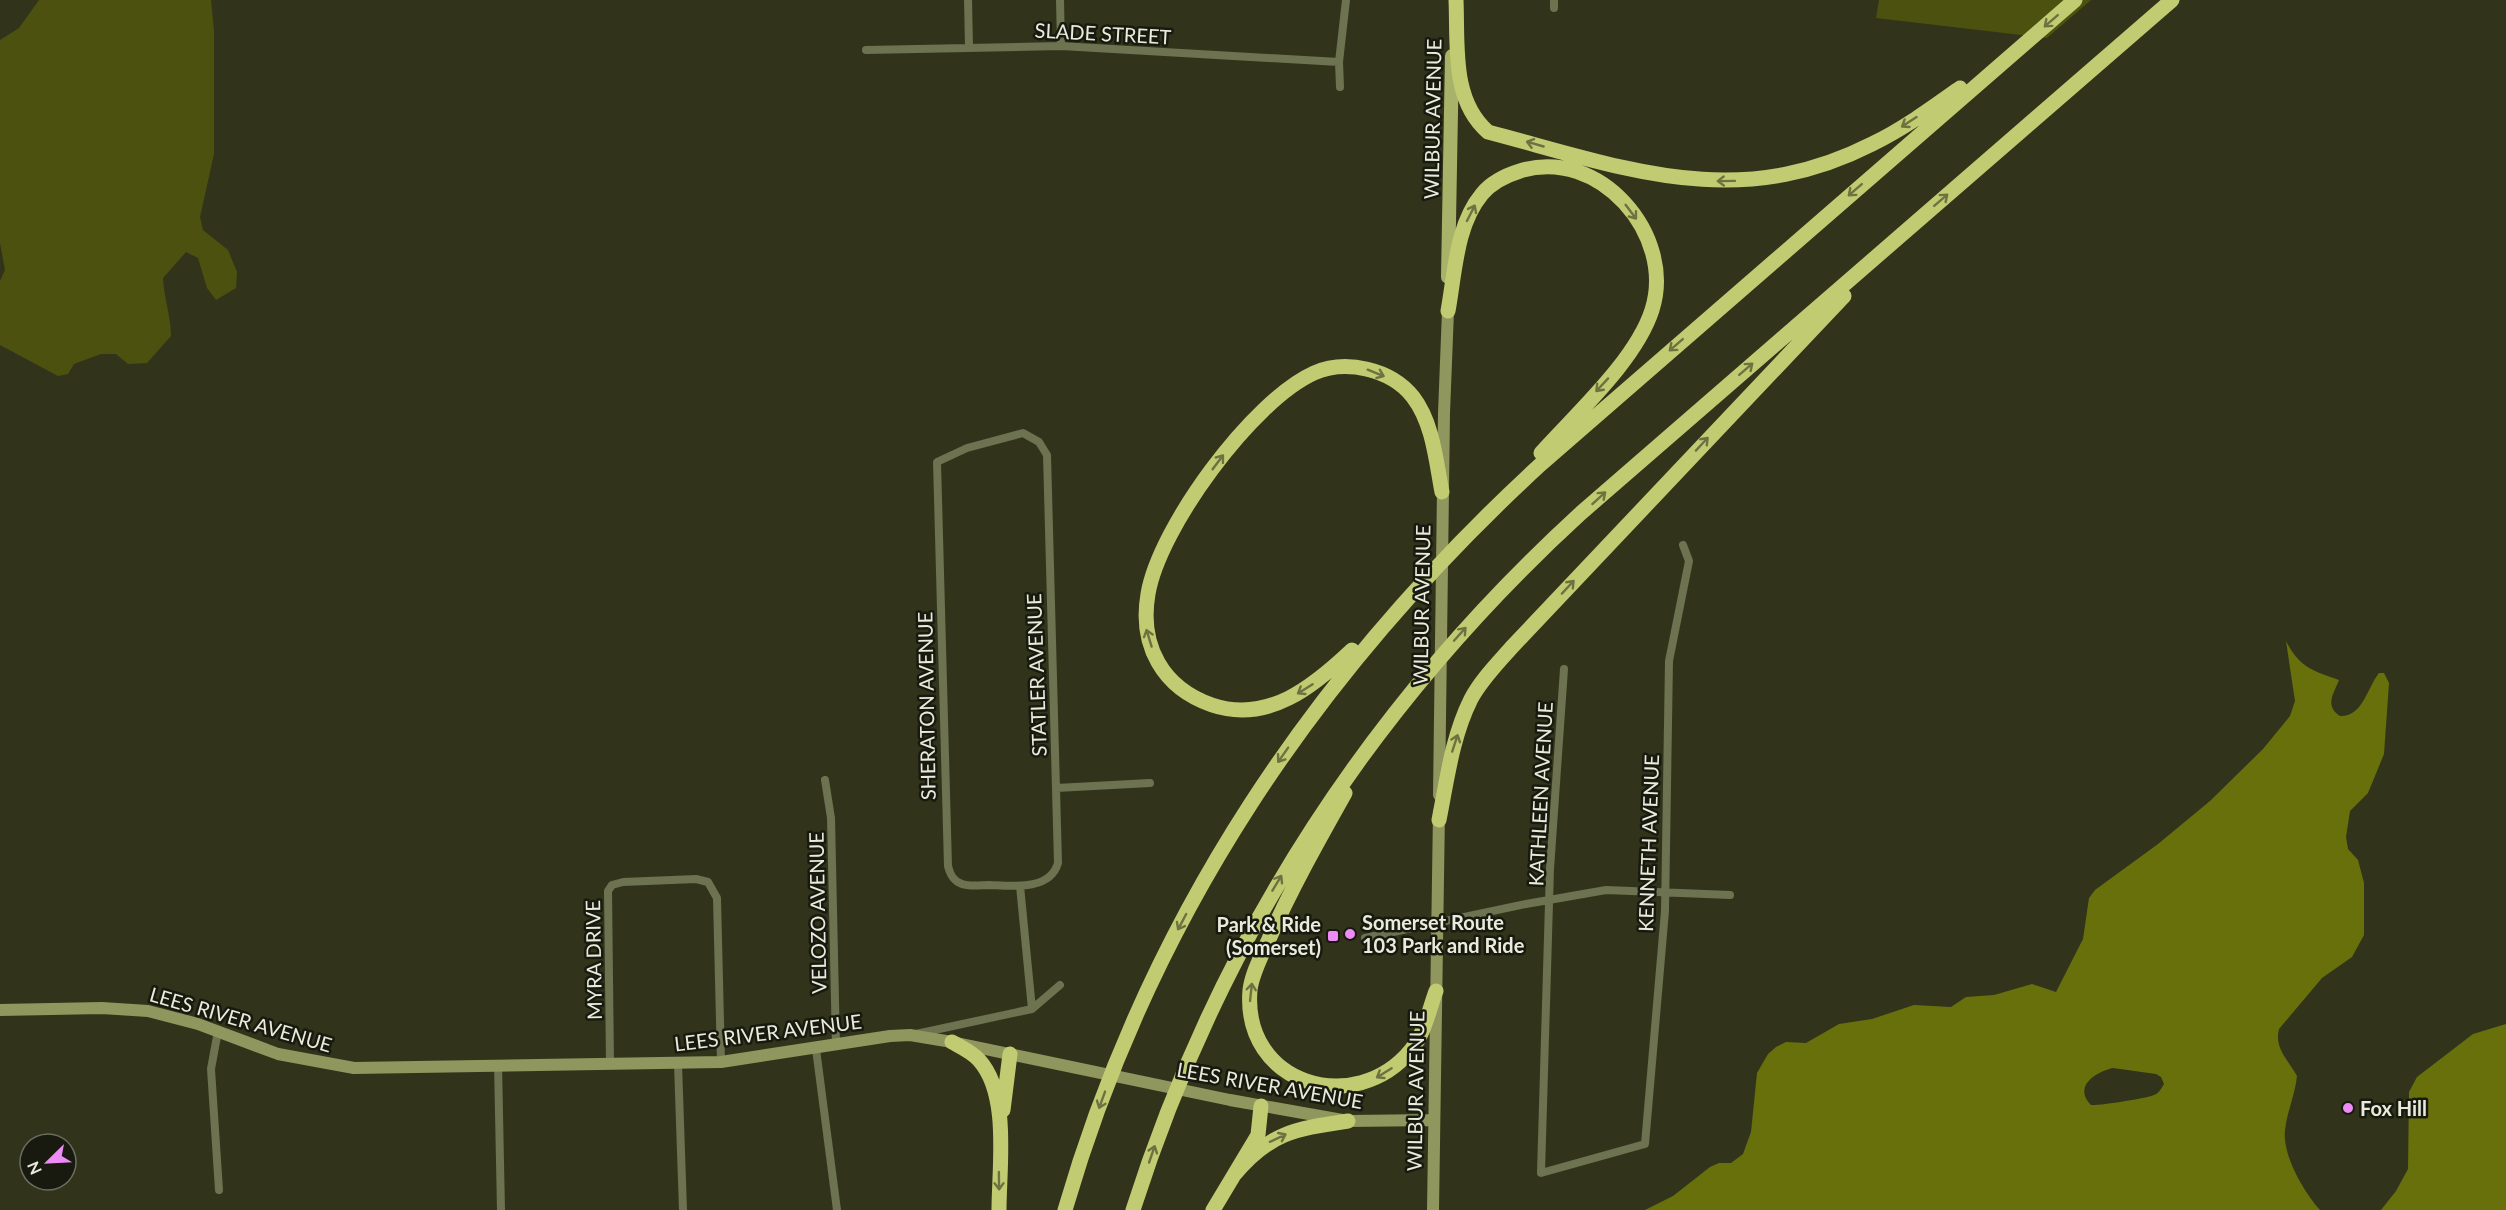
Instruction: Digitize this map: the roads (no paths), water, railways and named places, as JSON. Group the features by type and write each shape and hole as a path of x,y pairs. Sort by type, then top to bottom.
{"highway":[{"path":"1455,0 1459,74 1464,96 1475,120 1488,132 1639,172 1697,181 1736,181 1791,174 1848,155 1901,128 2026,42"},
{"path":"1487,514 1596,415 2075,0"},
{"path":"1133,1210 1182,1076 1239,951 1304,840 1382,727 1452,643 1541,551 2172,0"},
{"path":"1442,492 1429,431 1413,398 1404,388 1378,372 1363,368 1333,367 1314,373 1279,396 1232,443 1173,531 1148,592 1146,628 1159,663 1181,691 1222,708 1251,710 1280,703 1317,682 1410,594 1487,514 1638,342 1656,293 1655,261 1649,242 1631,211 1606,186 1593,178 1561,167 1529,168 1496,182 1482,193 1472,210 1464,227 1448,311"},
{"path":"1439,820 1451,755 1458,734 1472,698 1489,673 1697,450 1914,224"},
{"path":"1065,1210 1091,1129 1118,1060 1151,984 1197,894 1234,829 1295,738 1350,664 1410,594"},
{"path":"1382,727 1303,870 1258,964 1250,988 1253,1023 1266,1052 1278,1066 1292,1076 1327,1087 1362,1083 1389,1071 1413,1048 1436,991"},
{"path":"952,1042 978,1058 989,1075 999,1102 999,1210"},
{"path":"999,1152 1010,1054"},
{"path":"1213,1210 1258,1135 1261,1106"},
{"path":"1234,1175 1252,1154 1274,1139 1298,1129 1348,1122"}],"main road":[{"name":"WILBUR AVENUE","path":"1433,1210 1442,492 1455,0"},
{"name":"LEES RIVER AVENUE","path":"0,1010 102,1008 148,1011 174,1016 278,1054 333,1066 354,1068 721,1062 890,1036 910,1035 1348,1122 1434,1120"}],"street":[{"path":"968,0 969,46"},
{"path":"1060,0 1061,46"},
{"path":"1340,87 1339,62 1346,0"},
{"name":"SLADE STREET","path":"866,50 969,46 1061,46 1339,62"},
{"name":"STATLER AVENUE","path":"937,462 967,448 1023,433 1039,442 1047,455 1058,850 1056,870 1042,881 1020,886"},
{"name":"SHERATON AVENUE","path":"937,462 948,866 950,875 960,884 1020,886"},
{"name":"KENNETH AVENUE","path":"1542,1173 1645,1144 1652,1086 1665,892 1669,661 1689,561 1683,545"},
{"name":"KATHLEEN AVENUE","path":"1542,1173 1555,777 1564,669"},
{"name":"VELOZO AVENUE","path":"825,780 831,818 836,1046"},
{"path":"1056,788 1150,783"},
{"name":"MYRA DRIVE","path":"610,1064 608,891 612,885 622,882 696,879 708,882 717,898 721,1062"},
{"path":"1020,886 1032,1009"},
{"path":"1365,938 1551,899 1606,890 1730,895"},
{"path":"910,1035 1032,1009 1060,985"},
{"path":"218,1031 211,1069 219,1190"},
{"path":"816,1049 837,1210"},
{"path":"678,1064 683,1210"},
{"path":"498,1065 501,1210"}],"place":[{"name":"Somerset Route 103 Park and Ride","path":"1350,934"},
{"name":"Park & Ride (Somerset)","path":"1333,936"},
{"name":"Fox Hill","path":"2348,1108"}]}
